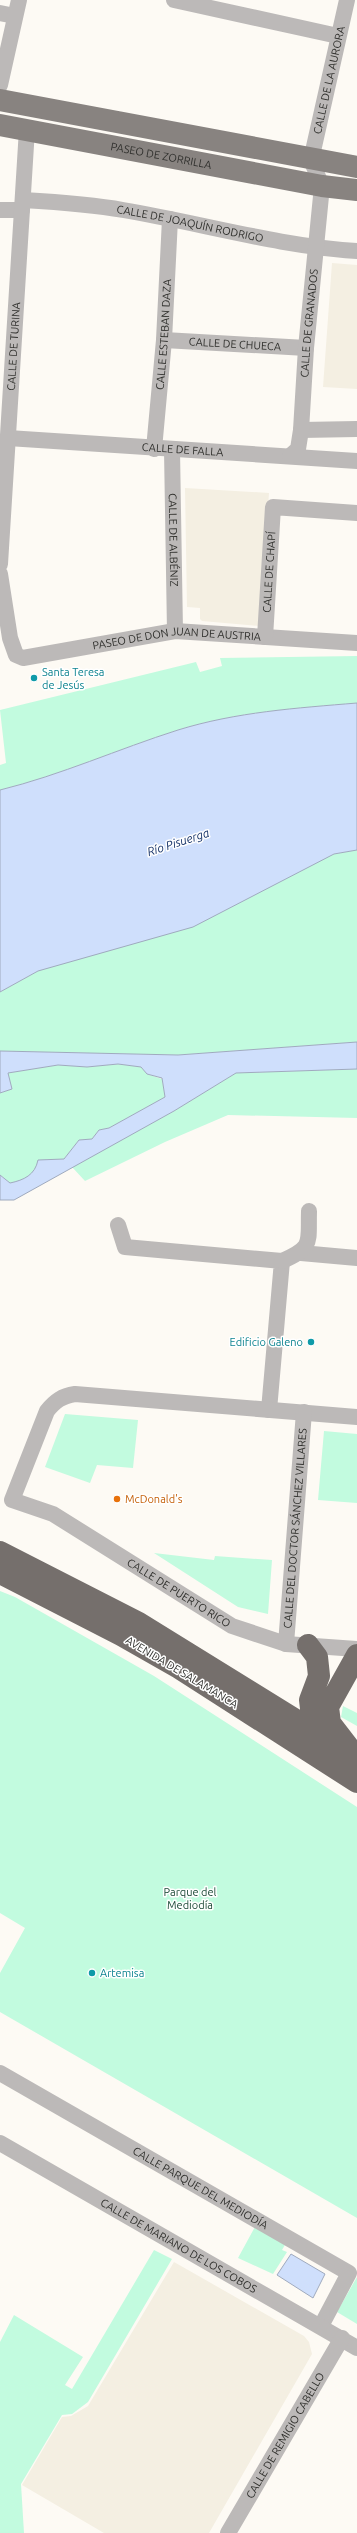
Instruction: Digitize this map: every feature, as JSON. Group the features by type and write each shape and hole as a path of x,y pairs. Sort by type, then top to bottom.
{"highway":[{"name":"AVENIDA DE SALAMANCA","path":"0,1552 139,1623 356,1758"},
{"name":"AVENIDA DE SALAMANCA","path":"0,1573 134,1642 357,1782"},
{"path":"308,1646 317,1657 319,1676 310,1700 313,1731 320,1758"},
{"path":"356,1758 330,1723 328,1706 357,1655"},
{"path":"281,1710 310,1700"}],"main road":[{"path":"0,100 311,160 357,167"},
{"name":"PASEO DE ZORRILLA","path":"0,125 322,186 357,190"}],"street":[{"path":"0,85 8,15 19,0"},
{"path":"174,0 338,36"},
{"name":"CALLE DE LA AURORA","path":"311,160 347,0"},
{"name":"CALLE DE TURINA","path":"0,564 3,462 8,438 6,403 23,205 27,129"},
{"path":"311,160 322,186"},
{"name":"CALLE DE GRANADOS","path":"290,456 298,449 301,430 306,348 322,186"},
{"name":"CALLE DE JOAQUÍN RODRIGO","path":"0,210 23,205 84,204 170,219 316,248 357,251"},
{"name":"CALLE ESTEBAN DAZA","path":"154,449 164,340 170,219"},
{"name":"CALLE DE CHUECA","path":"164,340 306,348"},
{"path":"301,430 357,429"},
{"name":"CALLE DE FALLA","path":"8,438 154,449 357,460"},
{"name":"CALLE DE ALBÉNIZ","path":"172,450 175,631"},
{"name":"CALLE DE CHAPÍ","path":"265,637 273,507 357,512"},
{"path":"0,574 6,629"},
{"name":"PASEO DE DON JUAN DE AUSTRIA","path":"6,629 16,655 30,658 175,631 357,643"},
{"path":"118,1225 125,1247 282,1261 301,1253 308,1245 309,1211"},
{"path":"301,1253 357,1258"},
{"path":"269,1410 282,1261"},
{"name":"CALLE DEL DOCTOR SÁNCHEZ VILLARES","path":"12,1500 47,1411 54,1403 67,1396 75,1394 357,1417"},
{"name":"CALLE DEL DOCTOR SÁNCHEZ VILLARES","path":"286,1644 304,1412"},
{"name":"CALLE DE PUERTO RICO","path":"12,1500 53,1514 232,1626 286,1644 357,1649"},
{"name":"CALLE PARQUE DEL MEDIODÍA","path":"0,2073 349,2273 321,2326"},
{"name":"CALLE DE MARIANO DE LOS COBOS","path":"0,2143 342,2338 357,2348"},
{"name":"CALLE DE REMIGIO CABELLO","path":"228,2533 342,2338"}],"shaded area":[{"path":"332,263 357,265 357,389 323,387"},
{"path":"185,488 269,493 260,626 202,621 200,619 200,608 187,607"},
{"path":"174,2262 304,2336 309,2342 312,2354 209,2533 104,2533 22,2485 62,2417 71,2416 88,2406"}],"green space":[{"path":"357,656 357,703 244,715 200,724 156,737 45,777 0,790 0,765 6,763 0,710 196,662 200,672 222,666 220,658"},
{"path":"357,850 357,1042 178,1055 0,1051 0,992 38,971 334,854"},
{"path":"118,1064 141,1067 147,1074 162,1079 165,1097 109,1128 99,1130 92,1139 79,1140 64,1159 47,1159 25,1180 10,1183 0,1175 0,1093 12,1089 8,1073 58,1065 87,1067"},
{"path":"357,1069 357,1118 228,1115 165,1142 85,1181 72,1167 174,1111 236,1073"},
{"path":"65,1414 138,1420 133,1468 97,1465 90,1483 45,1467"},
{"path":"324,1431 357,1434 357,1503 318,1500"},
{"path":"154,1553 214,1560 215,1556 272,1560 268,1614 238,1607"},
{"name":"Parque del Mediodía","path":"0,1591 15,1597 154,1676 357,1807 357,2218 0,2012 0,1973 25,1928 0,1913"},
{"path":"343,1706 357,1713 357,1726 341,1717"},
{"path":"256,2225 286,2243 282,2250 287,2252 273,2274 238,2258"},
{"path":"154,2250 172,2259 88,2402 72,2414 62,2415 21,2484 24,2533 0,2533 0,2342 14,2315 83,2357 65,2385 72,2389"},
{"path":"357,2277 357,2324 337,2312"}],"water":[{"name":"Río Pisuerga","path":"357,703 357,850 334,854 193,927 38,971 0,992 0,790 45,777 156,737 200,724 244,715"},
{"path":"357,1042 357,1069 236,1073 174,1111 14,1200 0,1200 0,1175 10,1183 20,1180 32,1173 38,1160 64,1159 79,1140 92,1139 99,1130 109,1128 165,1097 162,1078 147,1074 141,1067 118,1064 87,1067 58,1065 8,1073 12,1089 0,1093 0,1051 178,1055"},
{"path":"291,2254 325,2274 313,2298 277,2275"}],"place":[{"name":"Santa Teresa de Jesús","path":"34,678"},
{"name":"Edificio Galeno","path":"311,1342"},
{"name":"McDonald's","path":"117,1499"},
{"name":"Artemisa","path":"92,1973"}]}
